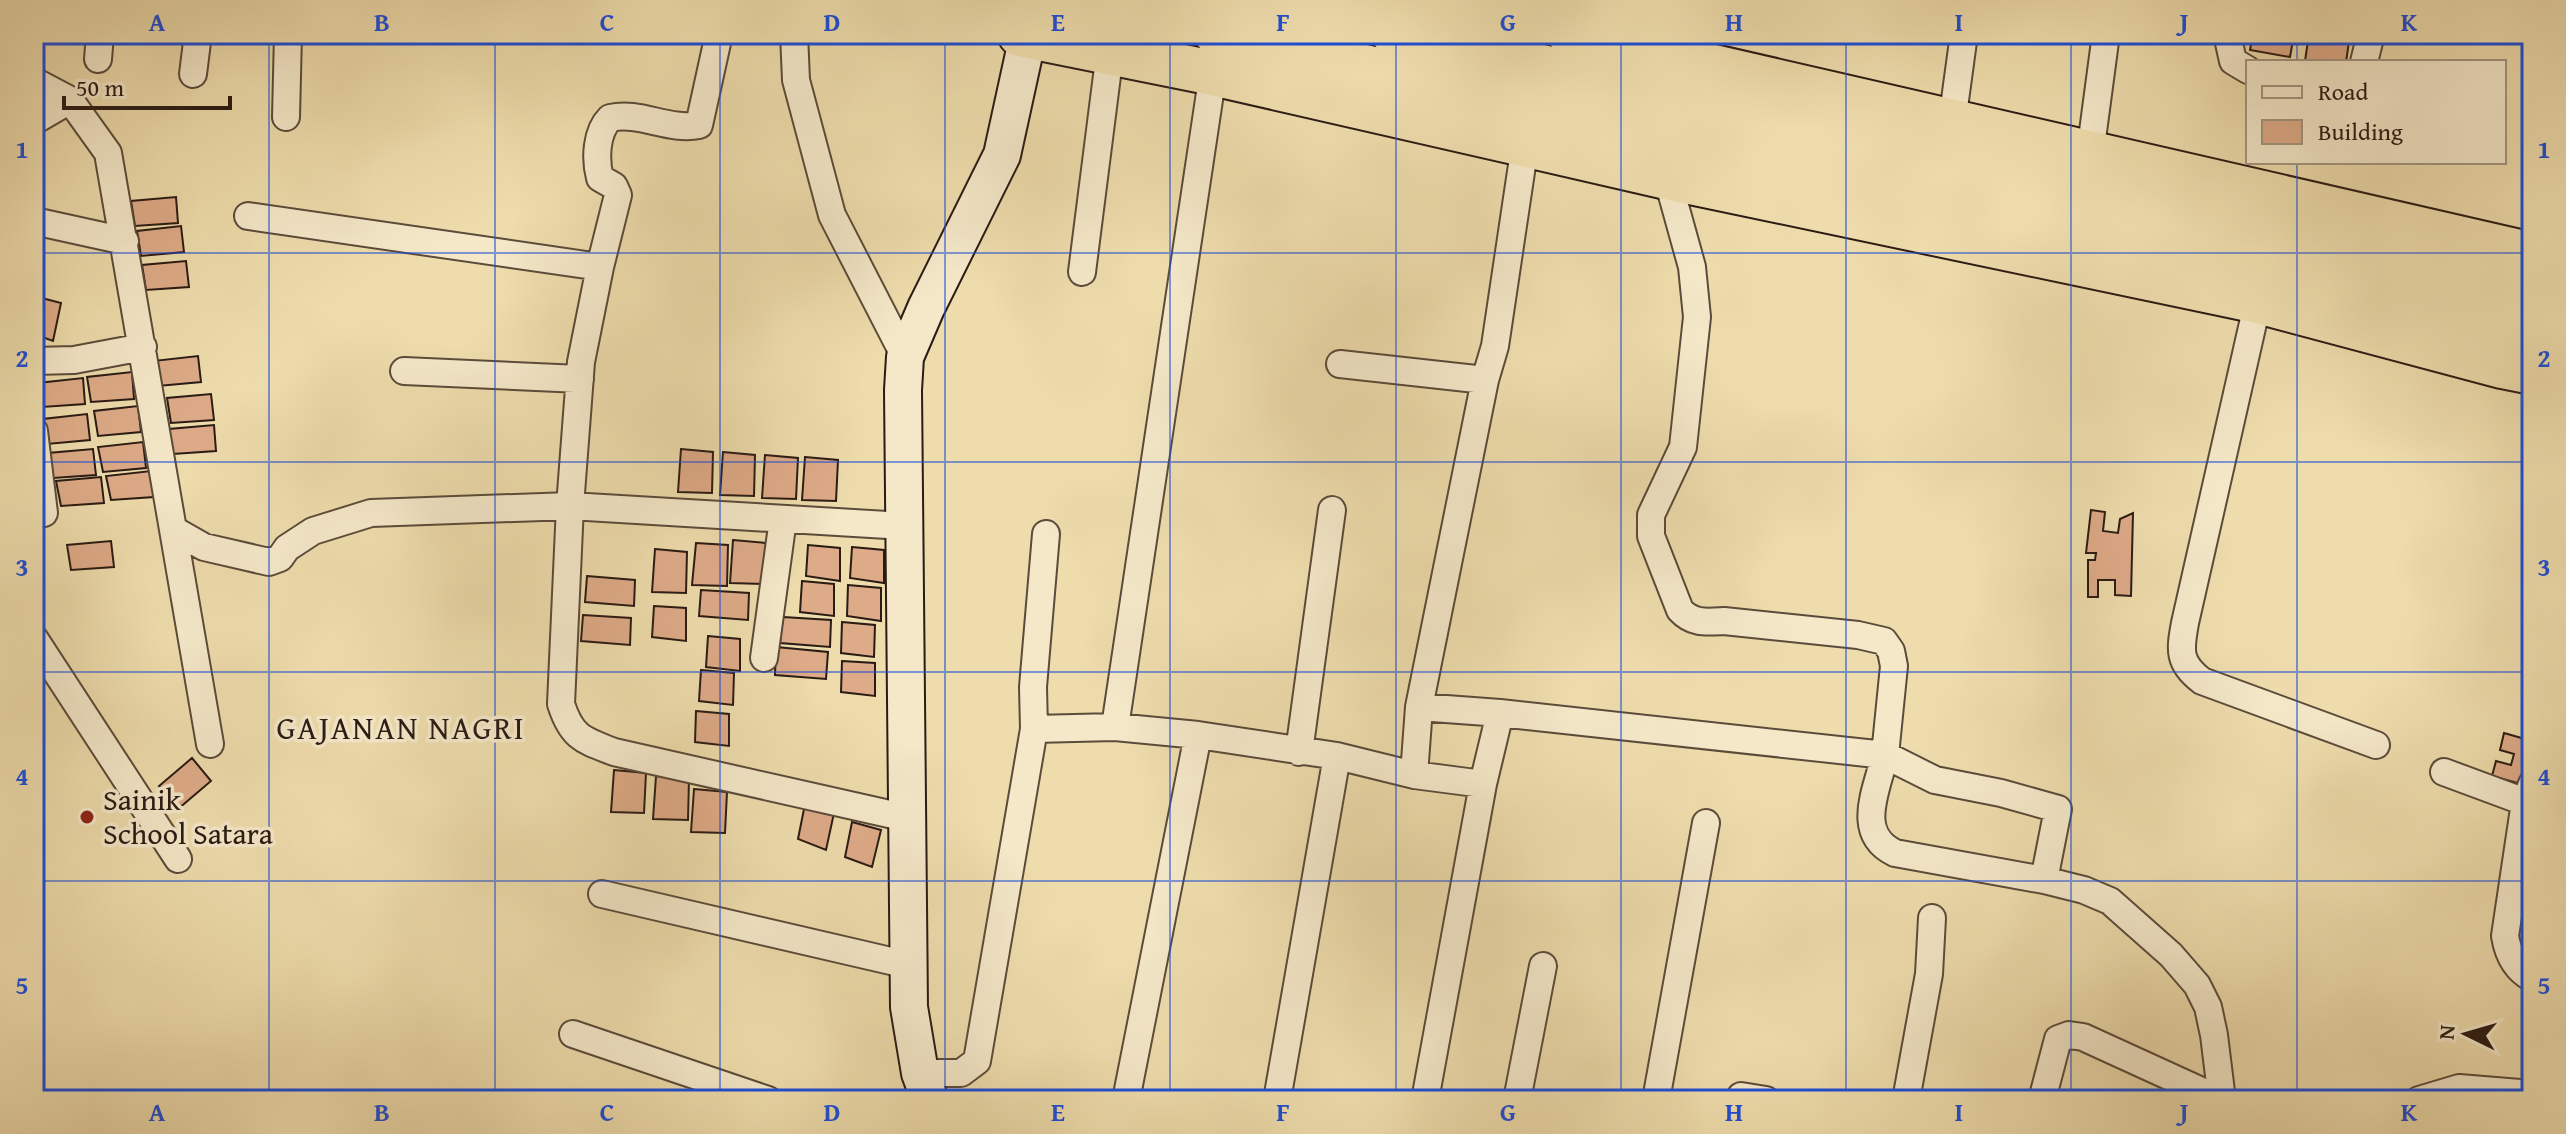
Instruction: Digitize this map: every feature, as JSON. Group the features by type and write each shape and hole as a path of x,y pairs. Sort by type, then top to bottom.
{"highway":[{"path":"1394,34 1728,128 2532,329"},
{"path":"1570,34 2532,255"},
{"path":"1024,35 1110,52 1215,54 1728,128 2532,288"},
{"path":"1215,54 1525,145 2258,301 2532,372"}],"street":[{"path":"193,74 198,34"},
{"path":"286,117 288,34"},
{"path":"719,34 699,125 683,128 623,115 610,118 601,131 597,167 600,178 614,186 618,195 600,267 580,379 570,506 561,704 567,724 580,739 614,752 907,818"},
{"path":"794,34 796,80 832,215 905,357"},
{"path":"1952,122 1964,34"},
{"path":"2090,154 2106,34"},
{"path":"2227,34 2233,61 2246,69"},
{"path":"2364,60 2371,34"},
{"path":"1024,35 1002,155 905,357 909,1007 925,1087 961,1073 977,1061 1034,729 1033,687 1046,534"},
{"path":"1082,272 1110,52"},
{"path":"1115,727 1215,54"},
{"path":"34,81 70,100 108,153 210,744"},
{"path":"34,121 70,100"},
{"path":"1414,775 1419,707 1485,380 1495,346 1525,145"},
{"path":"1667,177 1692,267 1697,317 1683,447 1651,515 1651,536 1680,610 1689,619 1858,635 1884,641 1891,651 1894,666 1885,755 1870,818 1874,837 1895,853 2044,880 2084,890 2110,901 2171,955 2197,985 2208,1007 2214,1035 2221,1100"},
{"path":"248,216 600,267"},
{"path":"34,221 125,241"},
{"path":"2258,301 2185,623 2181,644 2184,664 2202,681 2376,745"},
{"path":"34,361 74,360 143,347"},
{"path":"1340,364 1485,380"},
{"path":"404,371 580,379"},
{"path":"34,431 44,513"},
{"path":"174,530 204,547 269,562 280,558 287,548 313,531 371,513 570,506 904,526"},
{"path":"1299,752 1332,510"},
{"path":"764,658 783,519"},
{"path":"34,638 178,859"},
{"path":"1419,707 1885,755 1935,780 2001,793 2058,809 2044,880"},
{"path":"1425,1100 1483,784 1500,713"},
{"path":"1034,729 1115,727 1198,735 1337,756 1414,775 1483,784"},
{"path":"1126,1100 1198,735"},
{"path":"1277,1100 1337,756"},
{"path":"2444,772 2529,793 2505,936 2508,954 2523,973 2532,978"},
{"path":"1656,1100 1706,823"},
{"path":"602,894 908,965"},
{"path":"1906,1100 1929,974 1932,918"},
{"path":"1517,1100 1543,966"},
{"path":"573,1034 768,1100"},
{"path":"2042,1100 2058,1039 2069,1035 2083,1037 2221,1100"},
{"path":"2419,1100 2459,1088 2532,1094"}],"building":[{"path":"2253,34 2294,34 2290,57 2250,50"},
{"path":"2309,34 2350,35 2346,60 2305,60"},
{"path":"176,197 178,223 135,226 131,201"},
{"path":"181,226 184,252 141,256 137,231"},
{"path":"186,261 189,287 146,290 142,265"},
{"path":"34,296 61,303 53,341 34,334"},
{"path":"198,356 201,382 158,386 153,361"},
{"path":"132,372 134,399 91,402 87,377"},
{"path":"83,378 85,404 42,407 38,383"},
{"path":"211,394 214,420 171,423 167,398"},
{"path":"138,406 141,432 98,436 94,411"},
{"path":"87,414 90,440 47,444 43,419"},
{"path":"214,425 216,451 173,454 169,429"},
{"path":"143,442 146,468 103,472 98,447"},
{"path":"93,449 96,475 53,478 48,453"},
{"path":"681,449 713,452 712,493 678,492"},
{"path":"723,452 755,455 754,496 720,495"},
{"path":"765,455 798,458 796,499 762,498"},
{"path":"805,457 838,460 836,501 802,500"},
{"path":"151,471 154,497 111,500 106,476"},
{"path":"101,477 104,503 61,506 56,481"},
{"path":"2091,510 2105,512 2103,531 2118,533 2120,519 2133,513 2131,596 2115,595 2115,580 2098,580 2098,597 2088,597 2088,560 2095,560 2096,553 2086,553"},
{"path":"733,540 766,543 764,584 730,583"},
{"path":"111,541 114,567 71,570 67,545"},
{"path":"696,543 728,545 727,586 692,585"},
{"path":"808,545 840,548 840,581 806,576"},
{"path":"852,547 884,550 884,583 850,578"},
{"path":"655,549 687,552 686,593 652,592"},
{"path":"587,576 635,580 634,606 585,602"},
{"path":"802,581 834,584 834,616 800,612"},
{"path":"848,585 881,588 881,621 847,616"},
{"path":"701,590 749,593 748,620 699,616"},
{"path":"654,606 686,608 686,641 652,637"},
{"path":"583,615 631,618 630,645 581,641"},
{"path":"783,617 831,620 830,647 780,643"},
{"path":"842,622 875,625 874,657 841,653"},
{"path":"708,636 740,639 740,671 706,667"},
{"path":"776,647 828,652 826,679 775,675"},
{"path":"842,661 875,663 875,696 841,692"},
{"path":"701,670 734,673 733,705 699,701"},
{"path":"696,711 729,714 729,746 695,742"},
{"path":"2504,733 2532,741 2521,784 2492,776 2496,761 2511,765 2514,754 2500,750"},
{"path":"192,758 211,781 178,809 159,786"},
{"path":"614,770 646,773 644,813 611,812"},
{"path":"656,776 689,779 688,820 653,819"},
{"path":"694,789 727,792 725,833 691,832"},
{"path":"805,804 834,813 826,850 798,839"},
{"path":"852,822 881,830 872,867 845,857"}],"place":[{"name":"Sainik School Satara","path":"87,817"}],"district":[{"name":"GAJANAN NAGRI","path":"401,728"}]}
